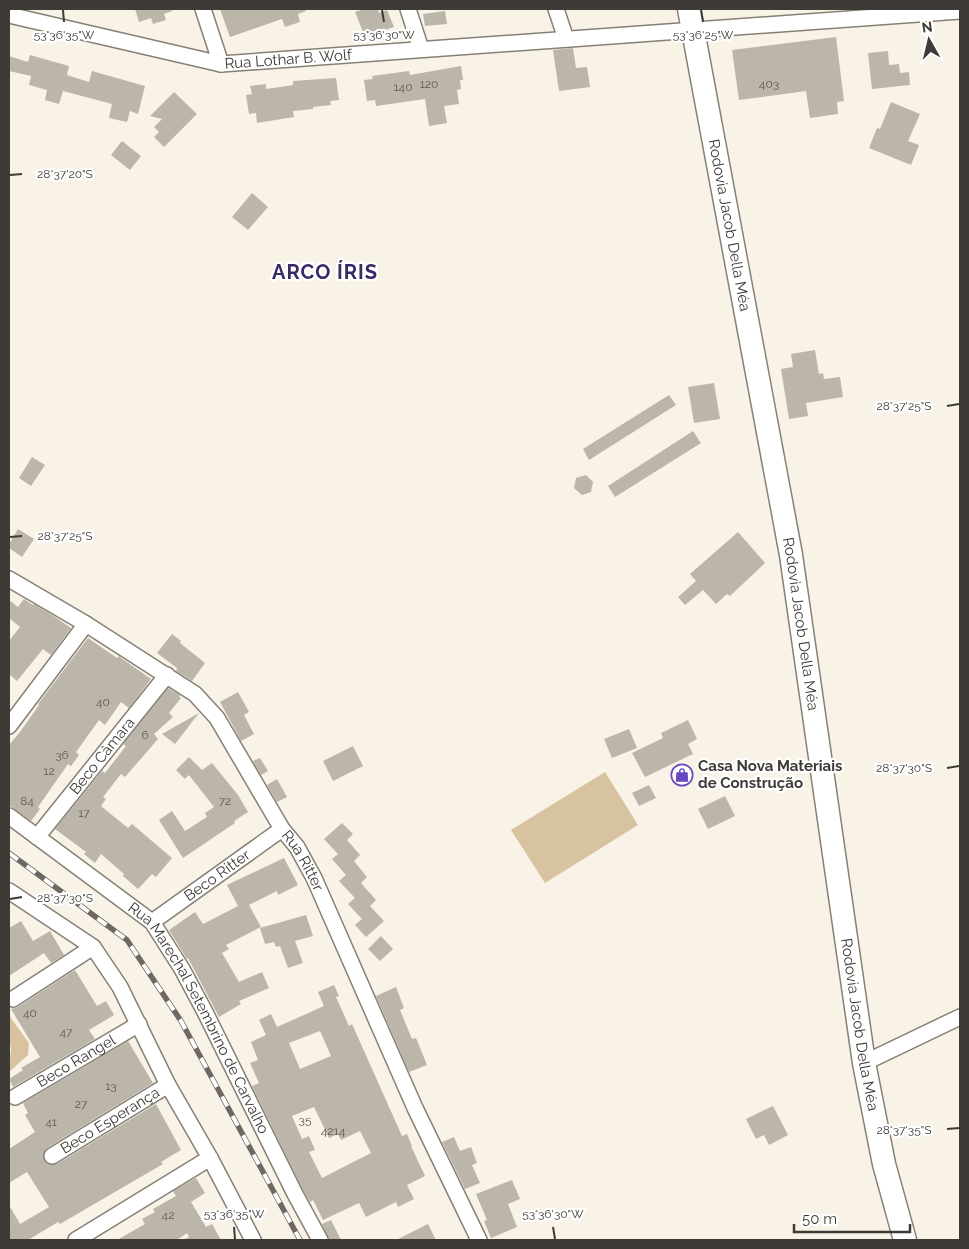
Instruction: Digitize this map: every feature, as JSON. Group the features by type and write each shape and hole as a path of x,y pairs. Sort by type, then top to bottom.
{"street":[{"path":"203,9 221,64"},
{"path":"408,9 421,49"},
{"path":"556,9 566,39"},
{"name":"Rua Lothar B. Wolf","path":"9,15 221,64 566,39 690,19 960,11"},
{"name":"Rodovia Jacob Della Méa","path":"690,19 790,555 864,1063 884,1164 905,1240"},
{"name":"Rua Ritter","path":"9,579 86,624 167,675 195,694 217,718 282,829 298,847 314,878 415,1108 479,1240"},
{"path":"9,726 86,624"},
{"name":"Beco Câmara","path":"37,837 167,675"},
{"name":"Rua Marechal Setembrino de Carvalho","path":"9,816 152,922 196,995 286,1177 320,1240"},
{"name":"Beco Ritter","path":"152,922 282,829"},
{"path":"9,891 94,947 120,987 168,1085 210,1158 252,1240"},
{"path":"13,999 94,947"},
{"path":"864,1063 960,1017"},
{"name":"Beco Rangel","path":"15,1097 138,1024"},
{"name":"Beco Esperança","path":"52,1156 168,1085"},
{"path":"76,1240 210,1158"}],"shaded area":[{"path":"605,772 638,825 545,883 511,830"},
{"path":"9,1010 11,1018 29,1043 28,1055 9,1072 11,1048 9,1041"}],"building":[{"path":"135,9 172,9 172,11 164,14 166,20 153,24 151,18 139,22"},
{"path":"220,9 306,9 306,11 298,14 300,22 285,27 282,19 230,37"},
{"path":"364,9 378,9 379,13 387,10 394,27 365,37 355,12"},
{"path":"445,11 447,24 425,26 423,14"},
{"path":"836,37 844,101 837,102 838,114 810,118 806,91 739,100 732,50"},
{"path":"573,48 576,68 587,67 590,87 559,91 553,50"},
{"path":"888,51 889,65 899,64 900,73 909,72 910,85 872,89 868,53"},
{"path":"30,55 69,66 67,75 89,82 92,71 145,86 138,114 130,111 127,122 109,118 112,104 63,91 59,104 45,100 47,90 29,85 31,76 9,71 9,56 28,62"},
{"path":"461,66 463,80 460,80 461,89 457,90 459,104 444,106 447,123 429,126 425,99 376,106 375,100 367,101 364,80 373,79 372,76 409,71 410,75"},
{"path":"336,78 339,100 330,101 331,105 293,111 294,117 257,123 256,113 249,114 246,95 252,94 250,86 266,84 266,89 293,85 293,81"},
{"path":"174,92 197,114 164,147 154,137 159,132 154,127 162,119 150,116"},
{"path":"891,102 920,114 908,141 919,145 911,165 869,148 877,128 880,129"},
{"path":"122,141 141,156 130,170 111,155"},
{"path":"252,193 268,207 248,230 232,217"},
{"path":"815,350 819,374 823,373 824,379 840,377 843,397 806,403 808,416 789,419 781,369 793,367 791,354"},
{"path":"714,383 720,419 694,423 688,387"},
{"path":"669,395 676,405 589,460 583,449"},
{"path":"693,431 701,443 615,497 608,486"},
{"path":"32,457 45,465 31,486 19,478"},
{"path":"586,475 593,482 591,492 582,495 574,488 576,478"},
{"path":"18,529 34,539 22,557 9,548 9,544"},
{"path":"738,532 765,563 730,596 727,594 716,604 703,590 685,605 678,597 696,581 690,574"},
{"path":"24,599 71,628 51,655 43,649 17,681 9,674 9,641 20,627 9,618 9,600 18,607"},
{"path":"172,634 205,663 192,681 176,671 177,668 157,653"},
{"path":"88,638 117,658 119,656 151,679 129,708 121,702 105,725 99,720 76,752 79,755 71,766 68,764 38,807 40,809 31,821 9,805 9,745"},
{"path":"168,688 180,695 179,697 181,698 169,713 173,717 154,734 158,739 125,777 121,774 103,797 106,799 101,806 128,828 132,824 172,858 156,877 152,874 138,889 101,854 95,863 84,854 86,852 55,829 102,771 105,773 126,746 123,744"},
{"path":"238,692 249,712 244,715 254,734 241,741 220,702"},
{"path":"199,713 175,744 162,734"},
{"path":"688,720 697,739 688,744 693,754 645,777 632,753 663,738 661,733"},
{"path":"629,729 637,748 612,758 604,739"},
{"path":"353,746 363,766 333,781 323,761"},
{"path":"189,757 202,770 212,763 238,795 248,812 183,858 159,820 172,811 185,831 207,817 205,813 214,807 189,775 185,779 176,770"},
{"path":"260,758 268,771 261,775 253,761"},
{"path":"277,779 287,797 277,802 267,785"},
{"path":"649,785 656,798 639,806 632,793"},
{"path":"725,796 735,816 708,829 698,809"},
{"path":"342,823 353,834 347,840 360,855 354,861 367,877 361,883 376,900 370,906 384,921 366,937 355,925 362,919 348,904 355,898 339,881 346,875 332,859 338,854 324,839"},
{"path":"284,858 298,885 278,895 277,891 249,905 261,927 226,945 229,949 222,953 239,982 262,972 269,988 239,1001 241,1004 219,1017 188,958 169,930 195,912 203,924 238,906 227,885"},
{"path":"306,915 313,936 295,941 303,963 288,968 280,946 276,947 274,942 265,944 260,928"},
{"path":"21,921 33,941 50,931 64,955 51,963 44,953 9,976 9,928"},
{"path":"381,936 393,949 380,961 368,949"},
{"path":"75,970 97,1006 106,1001 114,1015 89,1030 95,1039 13,1087 9,1079 23,1070 21,1068 40,1057 11,1009 18,1007"},
{"path":"334,985 339,996 336,997 349,1026 352,1024 402,1136 407,1134 425,1176 407,1185 414,1199 398,1207 396,1202 366,1217 359,1203 323,1220 313,1200 310,1202 303,1190 252,1086 259,1083 250,1063 258,1060 251,1042 266,1035 259,1020 271,1014 277,1027 324,1006 318,992","holes":["320,1031 331,1056 300,1069 289,1043","314,1107 329,1138 338,1134 341,1140 360,1131 371,1153 322,1178 309,1152 315,1150 309,1136 302,1139 292,1116"]},
{"path":"396,987 404,1008 400,1010 412,1039 416,1038 427,1065 409,1072 376,996"},
{"path":"128,1041 153,1083 47,1148 44,1152 44,1160 48,1164 57,1164 156,1104 181,1150 161,1162 163,1164 60,1224 58,1222 28,1240 9,1240 9,1205 20,1224 49,1207 27,1172 9,1183 9,1149 35,1132 25,1115 28,1113 23,1103"},
{"path":"773,1106 788,1135 769,1145 764,1135 756,1139 746,1119"},
{"path":"454,1137 460,1151 471,1147 477,1163 472,1165 480,1183 465,1189 442,1142"},
{"path":"196,1178 205,1193 191,1202 206,1227 212,1224 221,1240 183,1240 189,1237 187,1233 177,1240 117,1240 145,1224 142,1219 155,1212 153,1209 176,1196 173,1191"},
{"path":"512,1180 520,1199 508,1204 517,1227 491,1238 484,1221 487,1220 476,1194"},
{"path":"331,1220 341,1240 329,1240 322,1224"},
{"path":"428,1224 436,1240 396,1240"}],"railway":[{"path":"9,853 127,940 181,1021 300,1240"}],"place":[{"name":"Casa Nova Materiais de Construção","path":"682,775"}],"district":[{"name":"ARCO ÍRIS","path":"325,272"}]}
